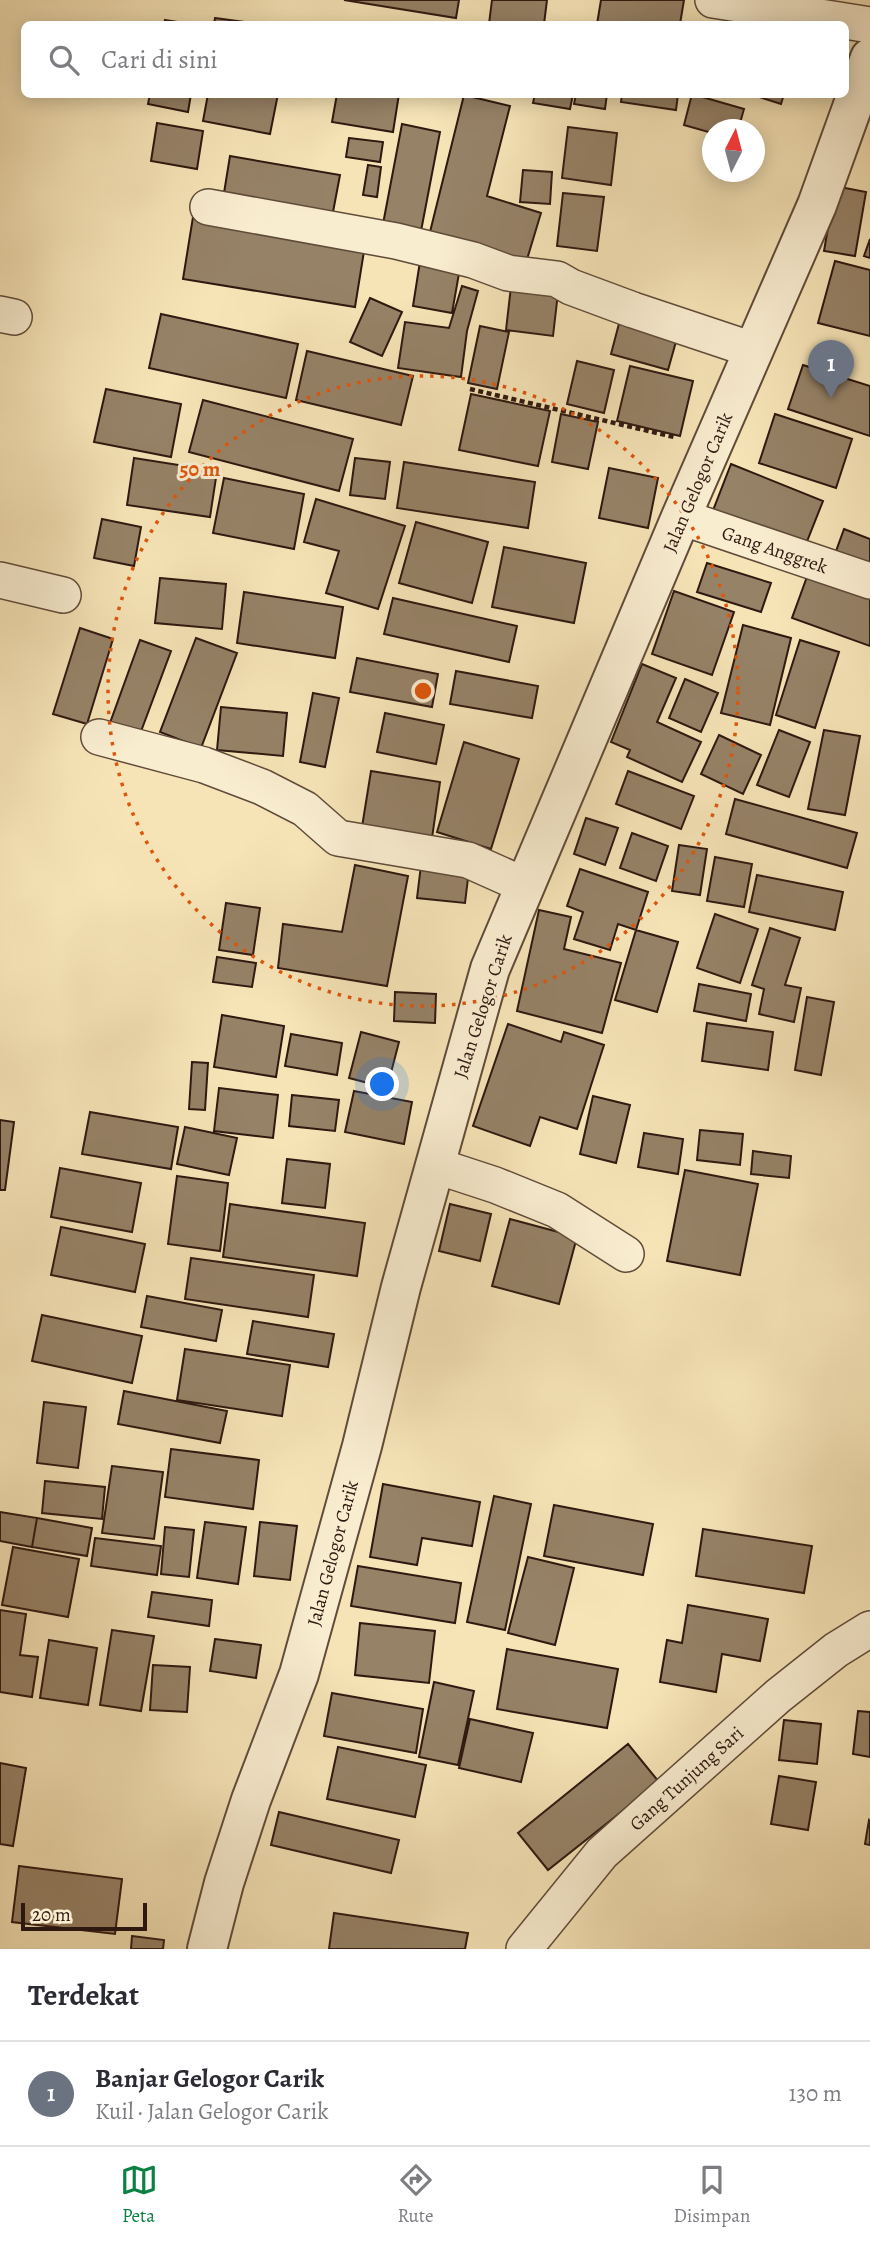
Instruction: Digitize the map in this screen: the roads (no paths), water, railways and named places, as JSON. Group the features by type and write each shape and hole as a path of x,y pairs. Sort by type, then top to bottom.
{"street":[{"path":"713,0 845,21"},
{"path":"849,22 870,25"},
{"name":"Jalan Gelogor Carik","path":"207,1949 224,1883 251,1800 299,1674 362,1446 434,1165 490,969 681,517 817,205 870,58"},
{"path":"208,207 396,241 473,260 508,273 557,279 570,287 633,310 753,350"},
{"name":"Gang Anggrek","path":"681,517 870,581"},
{"path":"0,580 63,595"},
{"path":"99,737 204,765 262,787 305,809 338,838 468,860 524,885"},
{"path":"434,1165 495,1185 557,1210 626,1254"},
{"name":"Gang Tunjung Sari","path":"524,1949 602,1853 778,1696 836,1650 870,1629"}],"place":[{"name":"Banjar Gelogor Carik","path":"831,398"}]}
